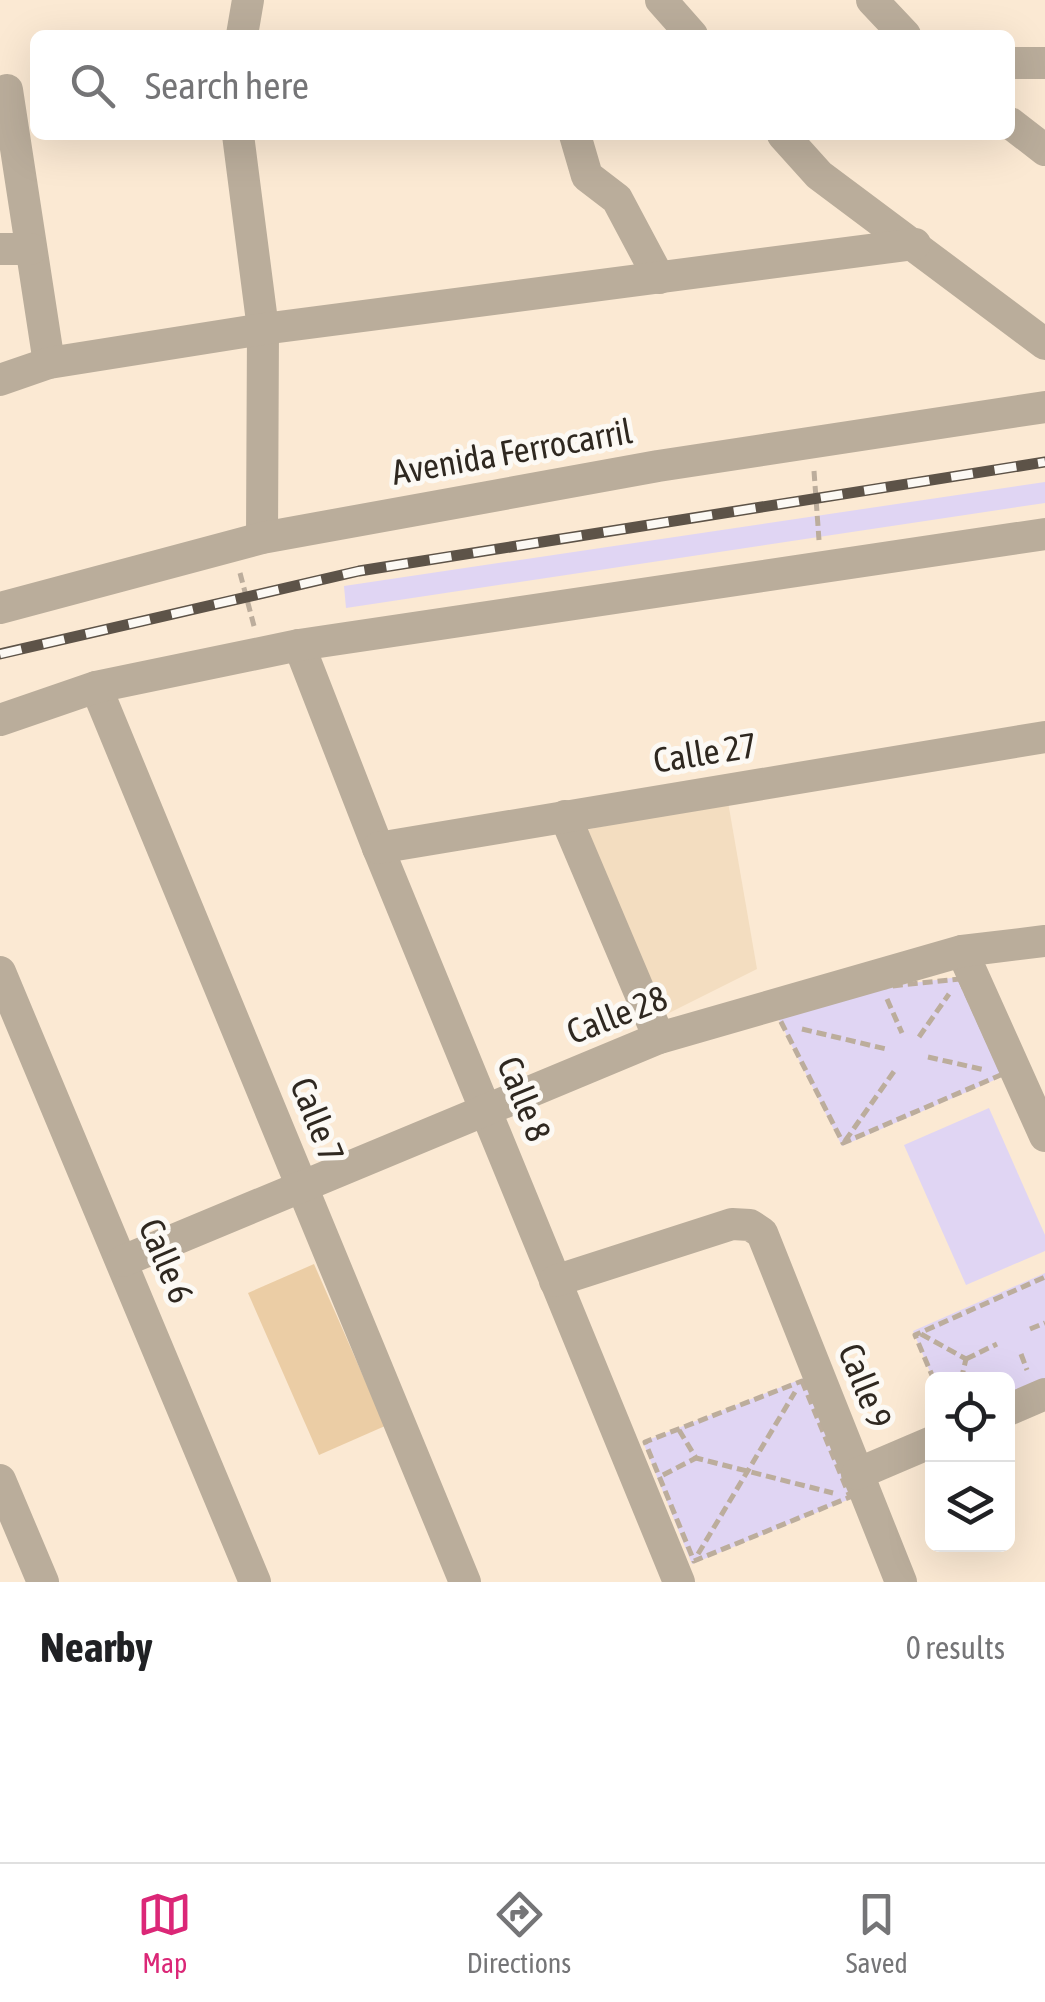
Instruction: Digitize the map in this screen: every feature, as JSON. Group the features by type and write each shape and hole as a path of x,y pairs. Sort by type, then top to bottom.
{"street":[{"path":"243,30 248,0"},
{"path":"660,0 687,30"},
{"path":"872,0 900,30"},
{"path":"1015,63 1045,63"},
{"path":"14,90 15,249 50,363"},
{"path":"1015,127 1045,150"},
{"path":"239,140 263,329 248,542"},
{"path":"576,140 587,176 616,199 659,278"},
{"path":"788,140 819,175 1045,344"},
{"path":"0,380 50,363 263,329 915,244"},
{"name":"Avenida Ferrocarril","path":"0,608 248,542 640,470 1045,407"},
{"path":"0,720 96,688 299,645 1045,534"},
{"name":"Calle 8","path":"299,645 556,1281 686,1571"},
{"name":"Calle 7","path":"96,688 465,1582"},
{"name":"Calle 27","path":"378,848 1045,736"},
{"path":"565,816 659,1038"},
{"name":"Calle 28","path":"123,1260 659,1038 1045,941"},
{"path":"961,965 1045,1136"},
{"name":"Calle 6","path":"0,972 255,1582"},
{"name":"Calle 9","path":"556,1281 732,1224 750,1226 762,1233 857,1487 901,1582"},
{"path":"1015,1407 1045,1394"},
{"path":"857,1487 925,1446"},
{"path":"0,1480 43,1582"}],"path":[{"path":"812,443 821,567"},
{"path":"248,542 262,653"},
{"path":"843,1143 778,1016 961,965"},
{"path":"919,1037 961,965"},
{"path":"961,965 1003,1074"},
{"path":"882,988 902,1033"},
{"path":"782,1024 886,1049"},
{"path":"928,1057 1003,1074"},
{"path":"843,1143 895,1070"},
{"path":"843,1143 1003,1074"},
{"path":"931,1372 916,1335 1045,1276"},
{"path":"1030,1329 1045,1323"},
{"path":"920,1333 966,1359"},
{"path":"966,1359 998,1344"},
{"path":"963,1372 966,1359"},
{"path":"802,1381 857,1487"},
{"path":"686,1571 659,1476 645,1442 802,1381"},
{"path":"686,1571 802,1381"},
{"path":"678,1429 696,1458"},
{"path":"659,1476 696,1458 748,1471 857,1487"},
{"path":"686,1571 857,1487"}],"shaded area":[{"path":"1045,482 1045,503 346,608 344,586"},
{"path":"728,802 757,969 663,1016 585,830"},
{"path":"959,977 1006,1075 842,1146 776,1014 882,987"},
{"path":"989,1108 1045,1235 1045,1251 966,1285 904,1145"},
{"path":"1045,1273 1045,1383 1015,1396 1015,1372 930,1372 913,1331"},
{"path":"804,1378 852,1498 692,1564 643,1442"}],"building":[{"path":"314,1264 385,1426 319,1455 248,1293"}],"railway":[{"path":"0,654 359,571 1045,462"}]}
